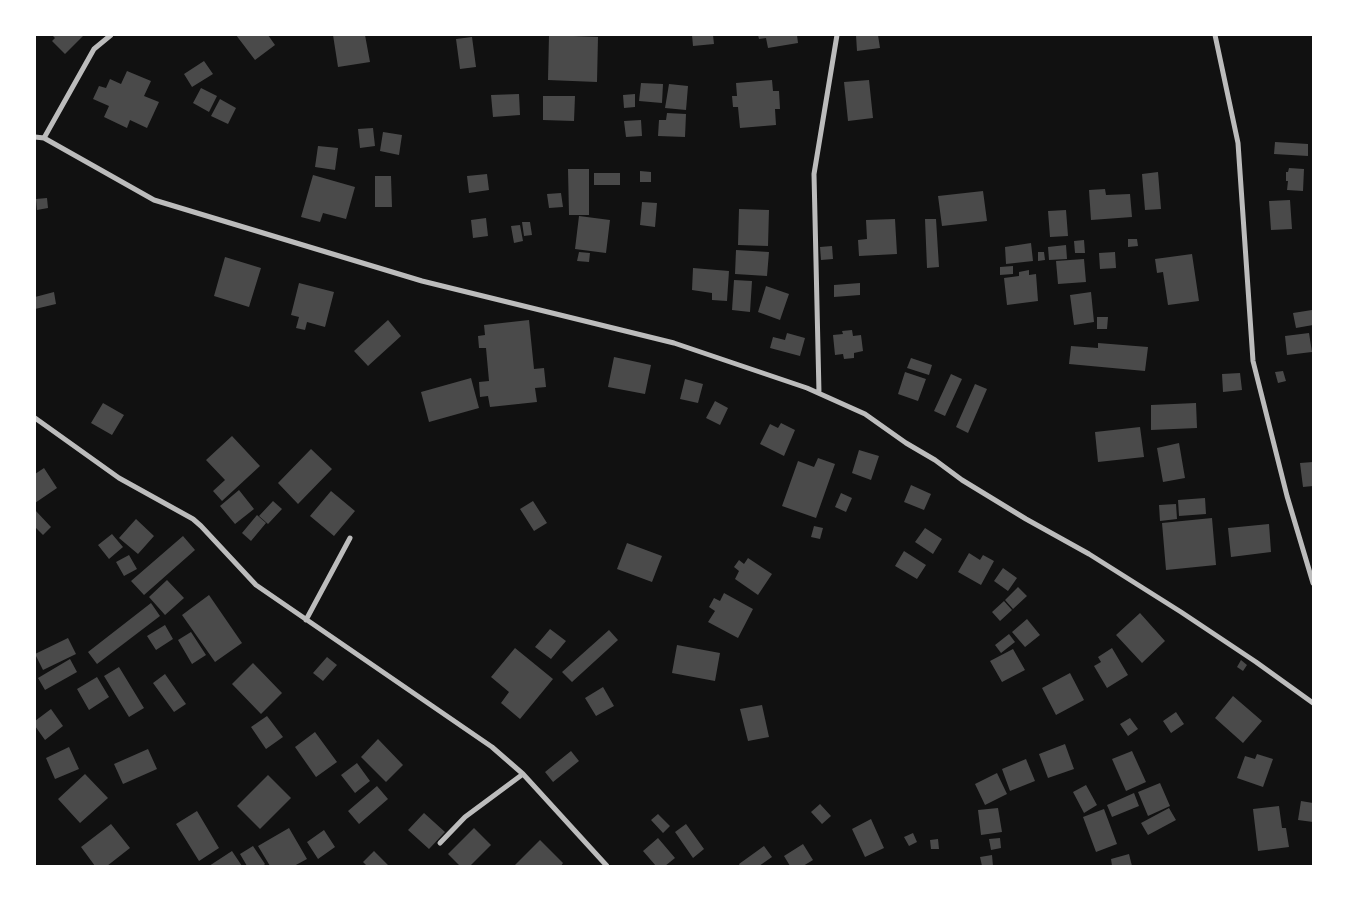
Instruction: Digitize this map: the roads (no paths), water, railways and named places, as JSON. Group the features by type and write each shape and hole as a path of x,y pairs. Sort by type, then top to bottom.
{"street":[{"path":"44,138 94,49 111,35"},
{"path":"819,393 814,174 837,35"},
{"path":"1215,35 1238,142 1254,361 1287,496 1313,583"},
{"path":"35,137 44,138 154,200 422,281 674,343 819,393 865,414 962,480 1089,554 1181,612 1313,703"},
{"path":"35,418 119,478 193,519 256,585 492,747 523,774 607,866"},
{"path":"306,620 350,538"},
{"path":"440,843 465,817 523,774"}]}
